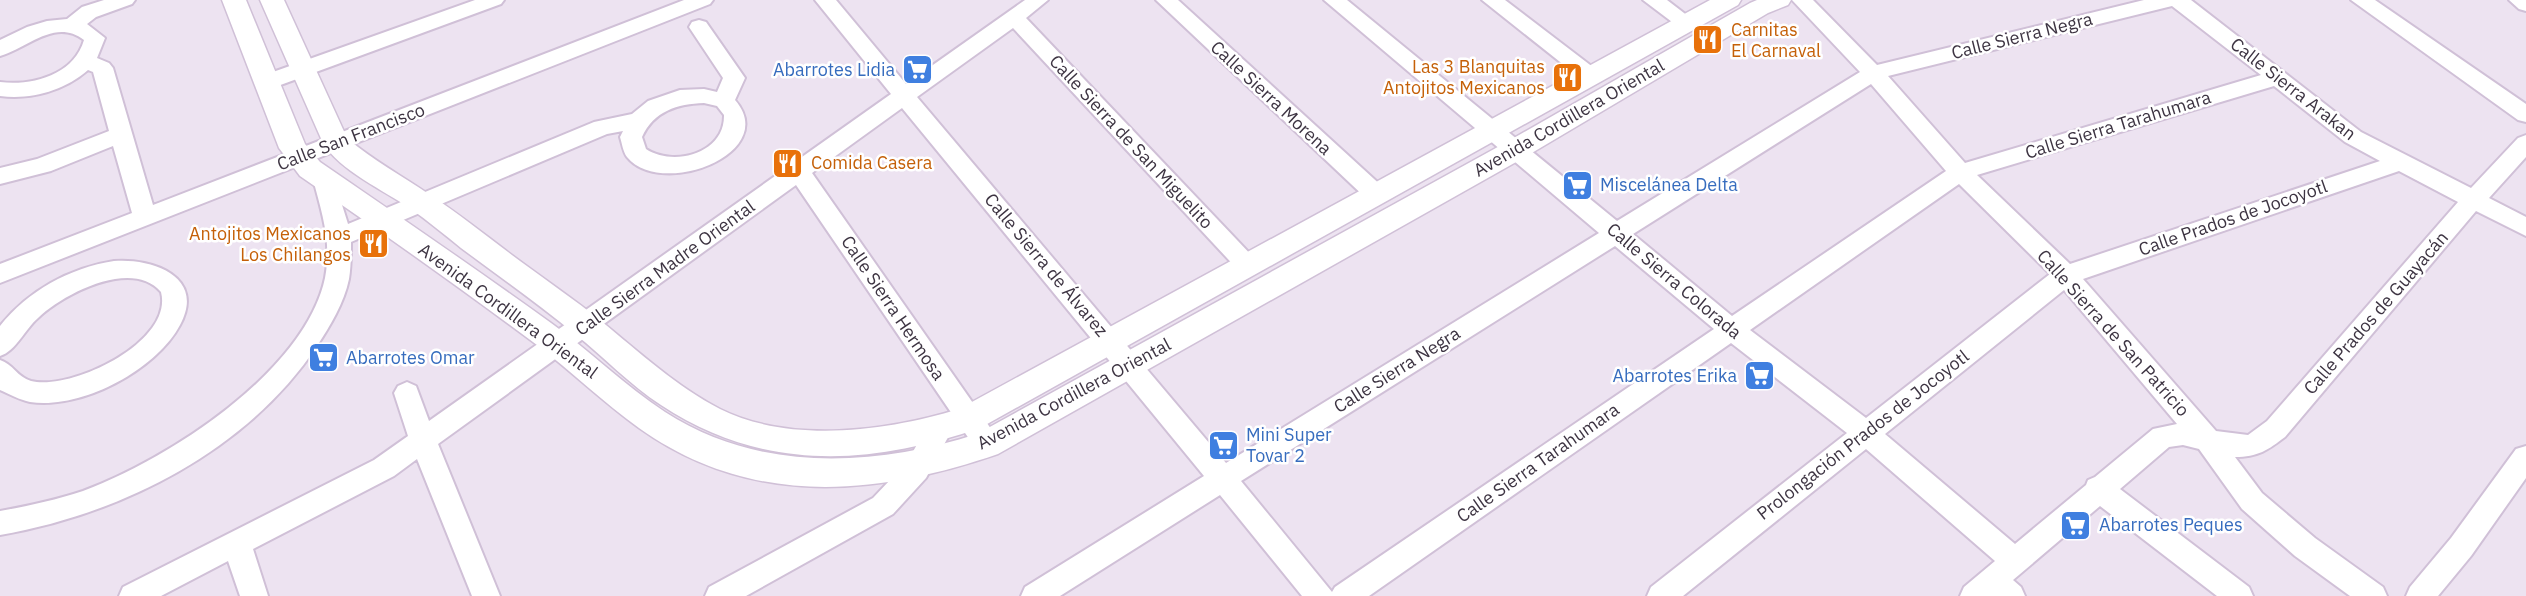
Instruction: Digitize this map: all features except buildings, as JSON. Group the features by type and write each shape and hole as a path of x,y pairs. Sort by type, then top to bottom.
{"street":[{"path":"72,26 89,12 125,0"},
{"name":"Avenida Cordillera Oriental","path":"234,0 299,158 324,179 558,345 653,421 703,449 757,466 808,473 869,472 922,464 965,431 1110,342 1729,0"},
{"name":"Avenida Cordillera Oriental","path":"272,0 336,143 349,155 422,203 585,325 670,395 712,419 754,434 804,443 867,442 965,431 1130,366 1516,150 1759,8 1779,0"},
{"path":"267,82 494,0"},
{"name":"Calle San Francisco","path":"0,274 703,0"},
{"name":"Calle Sierra de Álvarez","path":"825,0 1320,596"},
{"name":"Calle Sierra Madre Oriental","path":"133,596 353,486 423,441 1038,0"},
{"name":"Calle Sierra Morena","path":"1166,0 1377,195"},
{"name":"Calle Sierra Colorada","path":"1335,0 1731,329 1866,433 2014,560"},
{"path":"1492,0 1591,76"},
{"path":"1653,0 1687,23"},
{"name":"Calle Sierra de San Patricio","path":"1802,0 1873,73 1959,172 2066,275 2208,441 2252,500 2277,525 2373,596"},
{"name":"Calle Sierra Negra","path":"1035,596 1873,73 2170,0"},
{"name":"Calle Sierra Arakan","path":"2178,0 2353,137 2526,227"},
{"path":"2361,0 2526,115"},
{"path":"2519,0 2526,5"},
{"name":"Calle Sierra de San Miguelito","path":"1014,17 1248,266"},
{"path":"0,50 31,32 53,27 72,26 87,30 95,38 94,49 85,61 69,73 26,89 0,89"},
{"path":"699,27 734,78 724,101"},
{"path":"85,61 102,68 145,218"},
{"name":"Calle Sierra Tarahumara","path":"1345,596 1959,172 2276,78"},
{"path":"704,96 724,101 735,114 735,130 723,146 701,159 676,165 652,163 636,153 631,137 639,120 656,106 680,97 704,96"},
{"path":"340,237 602,127 639,120"},
{"path":"0,176 43,165 120,135"},
{"name":"Calle Prados de Guayacán","path":"1992,591 2014,560 2162,437 2183,434 2231,446 2253,446 2276,429 2473,200 2526,143"},
{"name":"Calle Prados de Jocoyotl","path":"2066,275 2400,162"},
{"name":"Calle Sierra Hermosa","path":"799,172 965,431"},
{"path":"0,523 48,515 106,495 177,459 226,425 277,378 314,332 334,291 341,251 340,237 324,179"},
{"path":"64,249 73,282"},
{"path":"0,346 15,321 41,299 73,282 107,271 138,269 162,276 174,291 175,312 162,335 137,359 104,378 68,390 35,392 10,384 0,370"},
{"name":"Prolongación Prados de Jocoyotl","path":"1661,596 2066,275"},
{"path":"407,393 423,441 486,596"},
{"path":"719,596 883,506 906,487 922,464 965,431"},
{"path":"2420,596 2461,547 2526,457"},
{"path":"2098,488 2239,596"},
{"path":"237,544 254,596"}],"place":[{"name":"Carnitas El Carnaval","path":"1708,40"},
{"name":"Abarrotes Lidia","path":"918,70"},
{"name":"Las 3 Blanquitas Antojitos Mexicanos","path":"1568,77"},
{"name":"Comida Casera","path":"788,163"},
{"name":"Miscelánea Delta","path":"1577,185"},
{"name":"Antojitos Mexicanos Los Chilangos","path":"374,244"},
{"name":"Abarrotes Omar","path":"323,358"},
{"name":"Abarrotes Erika","path":"1760,376"},
{"name":"Mini Super Tovar 2","path":"1223,445"},
{"name":"Abarrotes Peques","path":"2076,525"}]}
